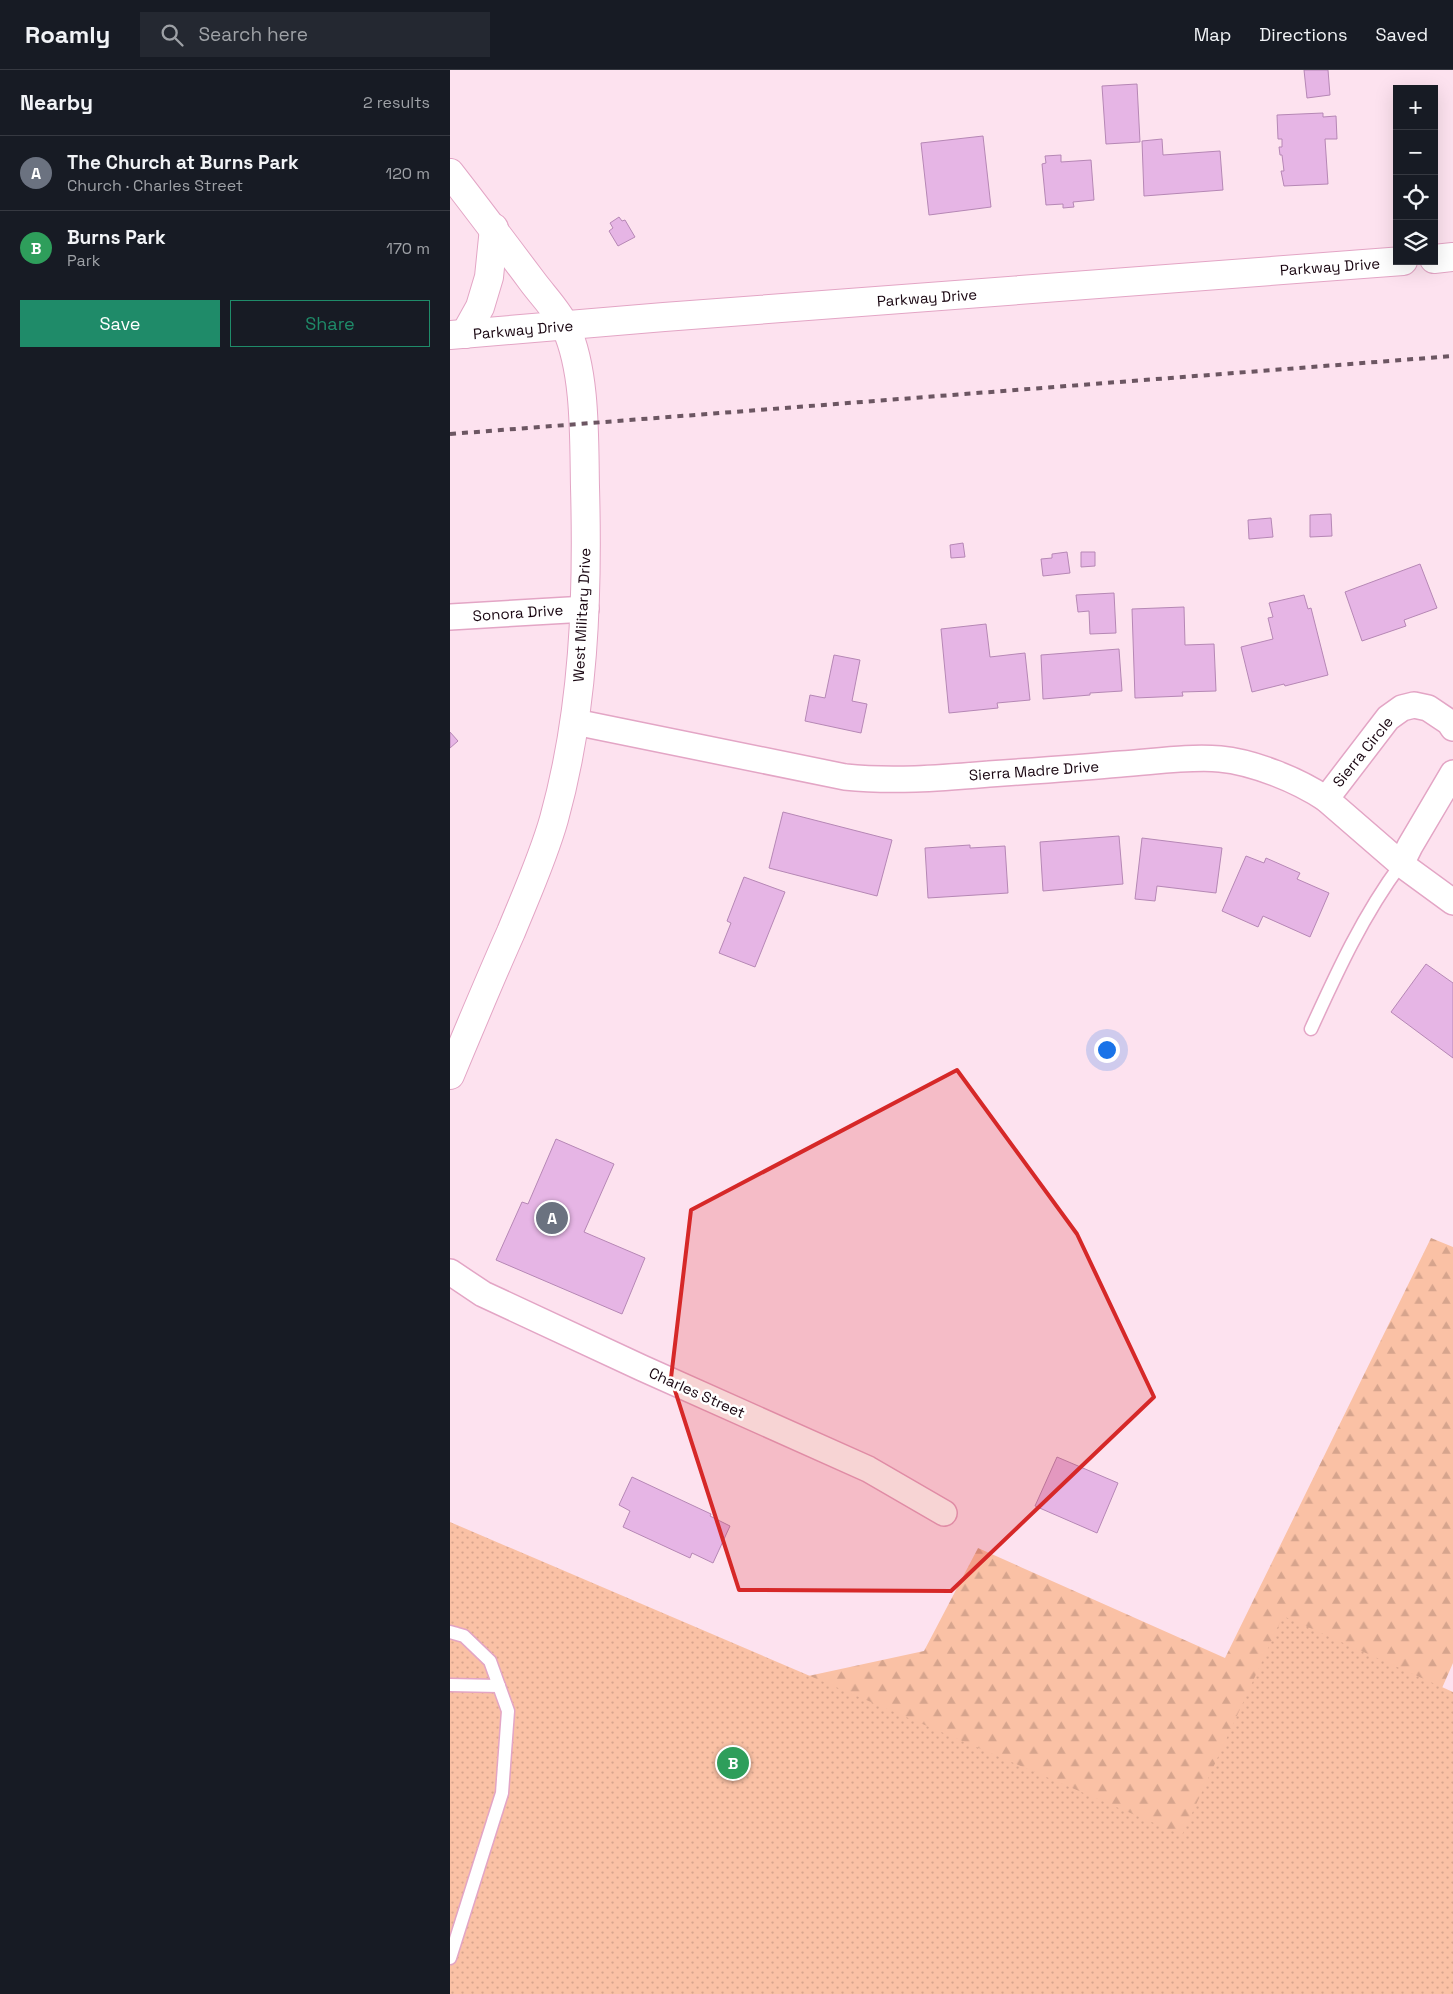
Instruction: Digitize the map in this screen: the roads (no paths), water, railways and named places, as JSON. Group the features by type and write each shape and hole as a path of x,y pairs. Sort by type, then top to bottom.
{"street":[{"name":"West Military Drive","path":"450,173 494,228 566,326 574,350 579,382 583,424 586,518 586,609 575,722 567,770 554,821 538,867 450,1075"},
{"path":"458,335 480,307 489,277 494,228"},
{"path":"1438,259 1453,258"},
{"name":"Parkway Drive","path":"458,335 664,317 1393,262"},
{"name":"Sonora Drive","path":"450,618 586,609"},
{"name":"Sierra Circle","path":"1326,799 1388,718 1402,708 1414,705 1428,708 1449,722 1453,728"},
{"name":"Sierra Madre Drive","path":"575,722 845,777 875,780 919,780 1172,760 1220,759 1242,763 1278,775 1316,792 1401,864 1453,902"},
{"path":"1401,864 1453,773"},
{"name":"Charles Street","path":"450,1272 483,1294 642,1368 868,1469 944,1513"}],"lane":[{"path":"1311,1029 1348,948 1389,880 1401,864"},
{"path":"450,1632 464,1636 490,1660 508,1711 502,1793 450,1958"},
{"path":"450,1685 499,1686"}],"railway":[{"path":"450,434 1453,356"}],"place":[{"name":"The Church at Burns Park","path":"552,1218"},
{"name":"Burns Park","path":"733,1763"}]}
